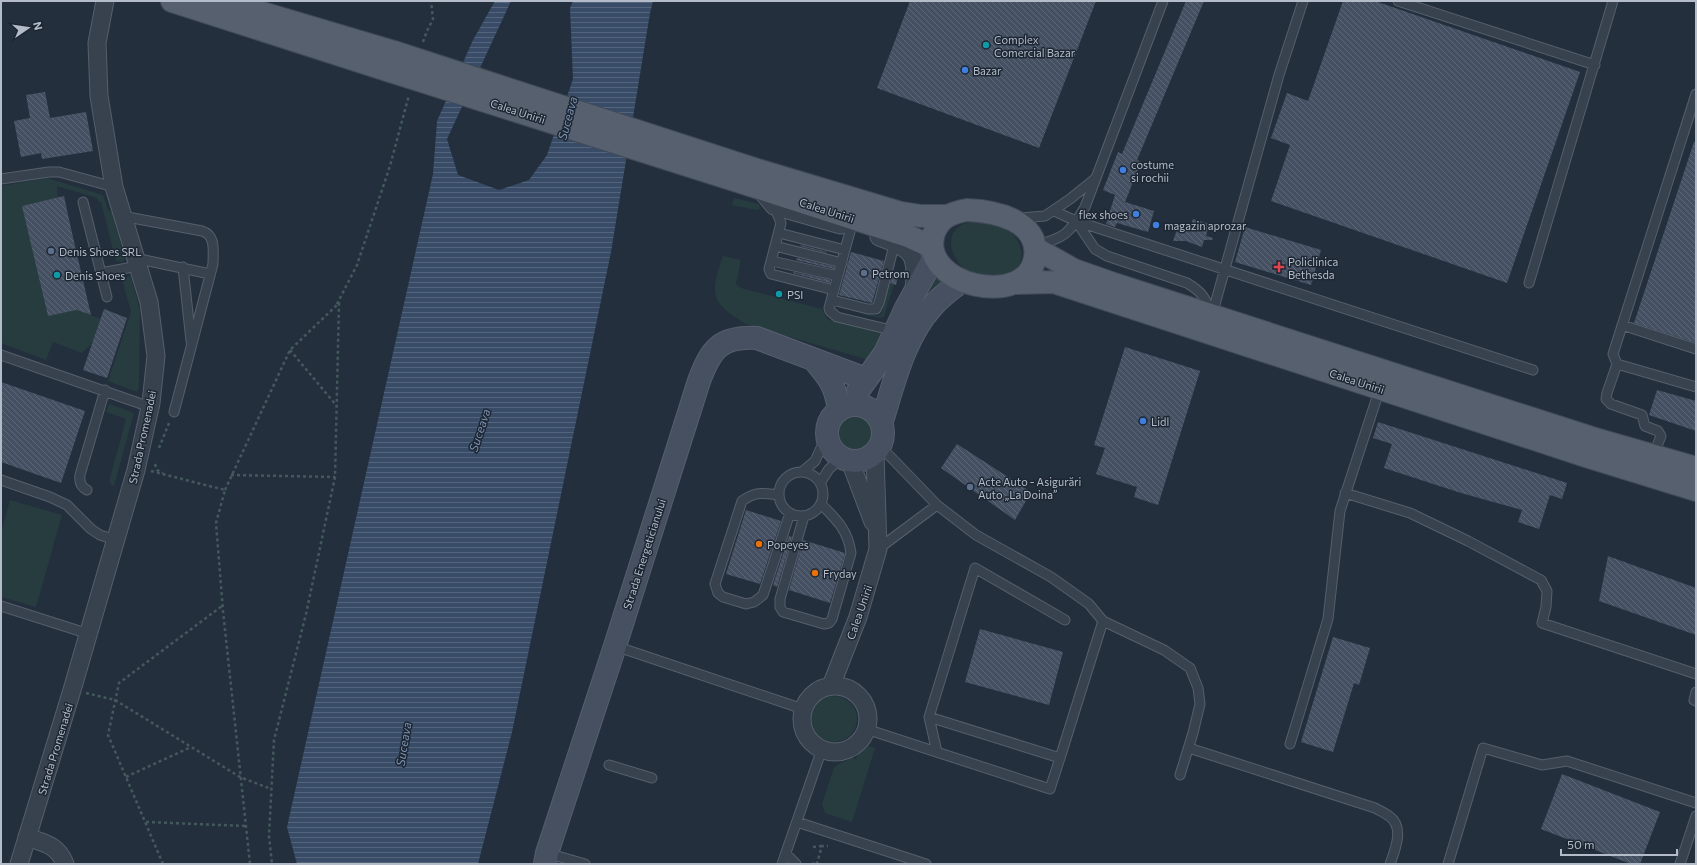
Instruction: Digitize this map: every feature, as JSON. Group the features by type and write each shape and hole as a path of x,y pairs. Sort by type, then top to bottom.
{"main road":[{"name":"Calea Unirii","path":"172,1 390,61"},
{"name":"Calea Unirii","path":"222,1 390,61 754,181 908,236 933,252"},
{"name":"Calea Unirii","path":"754,181 901,213 921,216 946,216"},
{"path":"967,210 979,210 1012,218 1023,226 1029,233 1034,246 1035,256 1034,265 1024,278 1016,282 998,287 962,281 950,274 940,265 933,252 934,236 937,226 946,216 967,210"},
{"name":"Calea Unirii","path":"1034,246 1074,270 1592,438 1696,468"},
{"name":"Calea Unirii","path":"1016,282 1054,282 1586,456 1696,490"}],"street":[{"name":"Strada Promenadei","path":"19,864 89,634 136,470 150,407 156,356 149,302 114,187 104,138 98,96 97,43 105,1"},
{"path":"754,181 774,206 851,228 895,242 904,247 914,260 916,267 914,294"},
{"path":"844,407 856,404 871,409 882,421 884,430 883,438 878,450 868,459 859,461 846,459 834,452 829,444 827,435 828,425 832,416 844,407 884,353 914,294 933,252"},
{"path":"882,421 904,354 917,328 931,307 962,281"},
{"name":"Strada Energeticianului","path":"546,858 615,646 698,381 712,352 727,342 745,337 757,338 866,379"},
{"name":"Strada Energeticianului","path":"815,361 830,379 844,407"},
{"name":"Calea Unirii","path":"831,686 858,617 878,542 878,450"},
{"path":"846,459 878,542"},
{"path":"831,686 842,686 852,691 860,698 866,708 868,718 866,729 861,739 853,746 843,751 832,752 814,745 805,733 802,717 803,709 807,700 822,688 831,686"},
{"path":"27,837 52,846 60,855 65,864"}],"lane":[{"path":"1034,246 1062,237 1076,221 1084,207 1097,177 1163,1"},
{"path":"1212,315 1279,75 1303,1"},
{"path":"1398,1 1595,65"},
{"path":"1529,283 1595,65 1612,1"},
{"path":"1653,456 1660,436 1658,431 1645,426 1642,415 1611,404 1606,399 1617,364 1613,354 1696,94"},
{"path":"1,179 59,172 114,187"},
{"path":"1012,218 1033,218 1045,216 1054,211 1097,177"},
{"path":"83,202 107,297"},
{"path":"774,206 781,223 770,270 771,274 834,290"},
{"path":"1054,211 1076,221 1534,370"},
{"path":"122,216 207,232 213,240 213,264 174,412"},
{"path":"1076,221 1095,249 1107,256 1187,282 1206,298 1212,315"},
{"path":"851,228 829,308 830,312 837,317 895,331"},
{"path":"779,233 845,250"},
{"path":"832,300 868,309 876,309 879,303 895,242"},
{"path":"775,246 842,263"},
{"path":"772,261 838,276"},
{"path":"101,273 136,262 183,267 210,274"},
{"path":"183,267 191,347"},
{"path":"1622,325 1696,349"},
{"path":"1,355 105,390 150,407"},
{"path":"1617,364 1696,387"},
{"path":"1290,744 1328,619 1340,511 1380,388"},
{"path":"87,490 83,488 79,482 80,475 105,390"},
{"path":"802,472 810,474 816,478 820,483 823,497 817,510 804,516 790,513 785,509 779,495 783,482 789,476 802,472 815,461 827,435"},
{"path":"878,450 937,505 976,536 1051,577 1089,604 1103,621 1164,650 1190,668 1198,688 1200,704 1189,748 1180,775"},
{"path":"820,483 829,469 846,459"},
{"path":"1,480 50,496 67,505 100,536 116,540"},
{"path":"779,495 760,493 750,495 742,501 715,584 718,593 723,597 746,604 754,602 763,595 790,513"},
{"path":"1345,493 1410,513 1468,541 1541,580 1547,591 1546,607 1542,623 1696,674"},
{"path":"804,516 780,599 780,607 783,612 824,624 829,623 832,619 851,553 850,545 840,523 821,504"},
{"path":"878,542 937,505"},
{"path":"937,752 929,717 975,568 1065,620"},
{"path":"1,606 89,634"},
{"path":"866,729 1050,789 1103,621"},
{"path":"615,646 803,709"},
{"path":"1696,692 1694,700 1696,701"},
{"path":"929,717 1060,758"},
{"path":"1189,748 1375,808 1391,817 1397,828 1398,841 1390,864"},
{"path":"1448,864 1483,748 1542,765 1567,761 1696,803"},
{"path":"782,864 822,749"},
{"path":"609,765 652,778"},
{"path":"1680,864 1696,816"},
{"path":"797,822 926,864"},
{"path":"786,854 796,864"},
{"path":"546,858 585,864"}],"path":[{"path":"423,46 427,30 433,19 432,1"},
{"path":"250,864 222,606 216,523 225,490 231,475 290,350 337,304 357,265 390,166 410,91"},
{"path":"272,864 269,836 274,740 306,614 334,476 338,303 337,304"},
{"path":"290,350 336,405"},
{"path":"156,455 174,412"},
{"path":"154,461 158,470 165,474 225,490"},
{"path":"231,475 334,476"},
{"path":"163,864 108,735 118,683 222,606"},
{"path":"72,690 115,700 240,776 271,789"},
{"path":"126,777 191,747"},
{"path":"146,822 246,826"},
{"path":"812,864 817,863 822,846"},
{"path":"813,847 829,846"}],"green space":[{"path":"47,178 103,195 108,210 112,212 125,259 122,262 117,261 115,258 101,202 99,202 97,198 57,186 58,198 23,206 48,316 77,310 101,319 93,342 82,353 53,342 46,360 1,343 1,186"},
{"path":"734,198 759,204 760,209 756,210 732,205"},
{"path":"970,222 987,223 1003,227 1010,231 1019,244 1022,257 1020,264 1015,270 1008,274 995,277 979,276 967,270 960,264 954,256 951,239 954,232 960,226"},
{"path":"723,256 741,260 736,284 741,288 822,309 829,320 883,332 875,355 870,359 865,359 746,324 736,318 722,306 716,296 715,282"},
{"path":"934,267 949,282 917,311"},
{"path":"130,276 140,310 139,387 137,392 108,381 131,312 123,283 125,278"},
{"path":"890,283 894,284 884,317 880,318 863,314 864,312 877,316 881,314"},
{"path":"109,404 134,413 114,486 110,484 110,478 126,419 106,412"},
{"path":"855,406 865,408 874,414 880,423 882,433 880,443 874,452 865,458 855,460 845,458 836,452 830,443 828,433 830,423 836,414 845,408"},
{"path":"10,500 62,515 36,607 1,597 1,533"},
{"path":"829,696 839,696 847,700 853,706 857,714 857,724 853,732 847,738 839,742 829,742 821,738 815,732 811,724 811,714 815,706 821,700"},
{"path":"867,745 875,748 852,822 825,813 822,804 834,767 851,758 856,759 860,748"}],"water":[{"name":"Suceava","path":"495,1 511,1 447,139 458,175 499,190 529,180 547,155 573,79 570,8 573,1 653,1 611,252 512,732 478,864 297,864 287,827 433,174 437,121 473,40"}],"building":[{"name":"Complex Comercial Bazar","path":"910,1 1096,1 1039,148 877,88"},
{"path":"1186,1 1204,1 1137,160 1141,162 1125,202 1154,211 1148,232 1117,223 1115,227 1106,224 1115,195 1103,190 1118,152 1122,154"},
{"path":"1343,1 1375,1 1580,72 1507,283 1271,201 1290,145 1271,138 1287,93 1308,101"},
{"path":"45,92 50,118 86,112 93,151 42,159 41,153 21,157 14,121 30,118 26,95"},
{"path":"1694,142 1696,142 1696,343 1634,323"},
{"name":"Denis Shoes","path":"64,196 91,315 77,310 48,316 22,206"},
{"path":"1193,219 1209,224 1206,236 1213,238 1212,240 1204,240 1202,247 1186,241 1173,241 1178,227 1189,231"},
{"path":"1245,227 1321,250 1311,285 1235,262"},
{"path":"800,246 827,252 827,253"},
{"name":"Petrom","path":"851,252 884,261 872,303 839,295"},
{"path":"797,258 834,267 834,269 796,260"},
{"path":"894,271 899,272 896,285 890,283"},
{"path":"793,273 830,280 830,283"},
{"name":"Denis Shoes","path":"104,309 127,318 107,378 83,370"},
{"name":"Lidl","path":"1125,347 1200,371 1158,505 1134,497 1137,487 1096,474 1105,448 1094,445"},
{"path":"1,382 85,411 61,483 1,462"},
{"path":"1657,390 1696,401 1696,431 1649,415"},
{"path":"1378,422 1567,483 1562,499 1550,495 1539,529 1518,522 1522,510 1461,493 1384,468 1392,444 1373,438"},
{"path":"957,444 1031,492 1015,520 941,468"},
{"path":"746,510 781,521 760,584 726,574"},
{"path":"789,536 792,537 777,587 773,585"},
{"path":"803,540 845,553 830,603 789,590"},
{"path":"1608,556 1696,588 1696,635 1599,601"},
{"path":"980,629 1063,652 1049,705 965,682"},
{"path":"1333,637 1370,648 1359,685 1354,683 1333,752 1301,742"},
{"path":"1562,774 1660,812 1640,864 1631,864 1541,829"}],"place":[{"name":"Complex Comercial Bazar","path":"986,45"},
{"name":"Bazar","path":"965,70"},
{"name":"costume si rochii","path":"1123,170"},
{"name":"flex shoes","path":"1136,214"},
{"name":"magazin aprozar","path":"1156,225"},
{"name":"Denis Shoes SRL","path":"51,251"},
{"name":"Policlinica Bethesda","path":"1279,267"},
{"name":"Petrom","path":"864,273"},
{"name":"Denis Shoes","path":"57,275"},
{"name":"PSI","path":"779,294"},
{"name":"Lidl","path":"1143,421"},
{"name":"Acte Auto - Asigurări Auto „La Doina”","path":"970,487"},
{"name":"Popeyes","path":"759,544"},
{"name":"Fryday","path":"815,573"}]}
